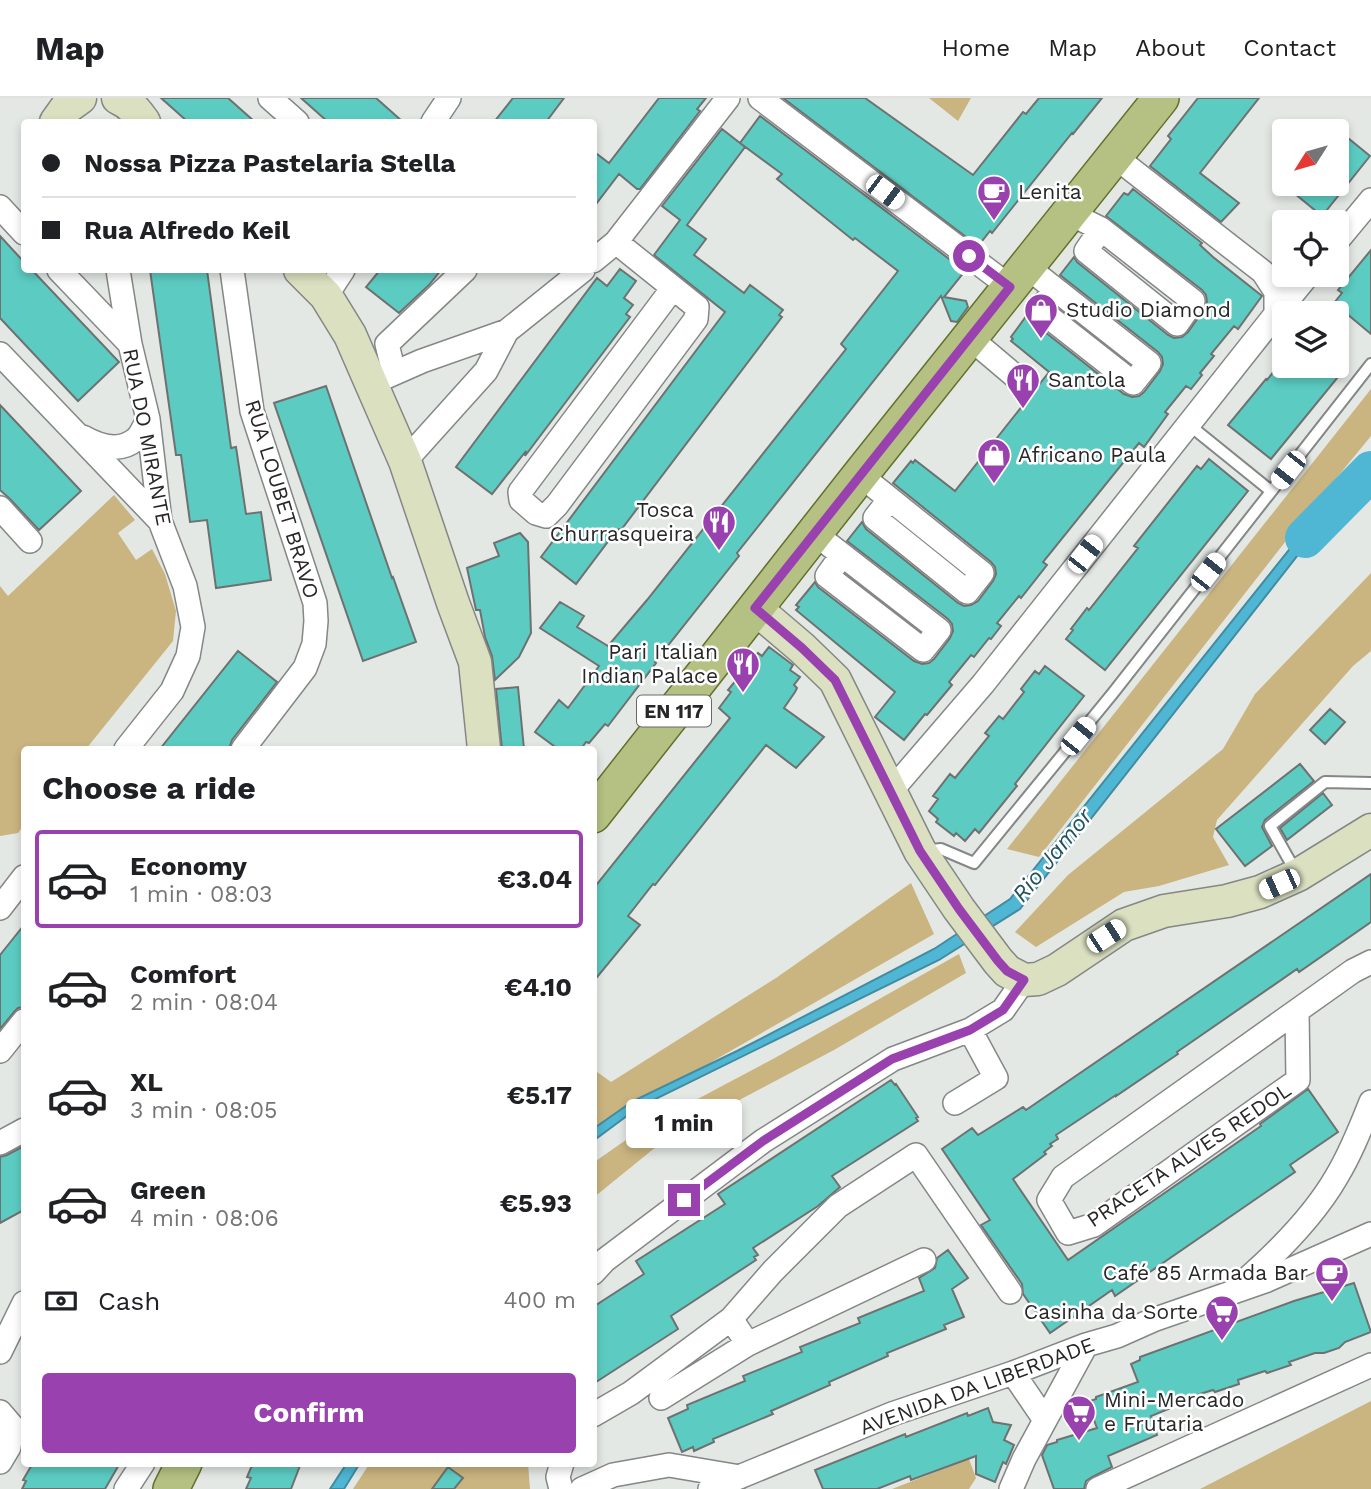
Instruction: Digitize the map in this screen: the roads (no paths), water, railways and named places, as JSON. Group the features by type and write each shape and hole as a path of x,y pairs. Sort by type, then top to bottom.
{"main road":[{"name":"EN 117","path":"597,810 1161,98"},
{"path":"171,1489 182,1467"}],"street":[{"path":"57,114 80,98"},
{"path":"118,98 124,100 142,119"},
{"path":"270,98 294,119"},
{"path":"597,258 616,242 729,98"},
{"path":"760,98 1018,277 1055,289 1149,363 1133,383 1040,310 1055,289"},
{"path":"1114,156 1263,272 1276,292 1276,301"},
{"path":"1349,227 1371,200"},
{"path":"0,208 21,230"},
{"path":"1069,213 1101,229 1193,301 1177,324 1086,251 1101,229"},
{"path":"616,242 697,307 696,319 556,505 546,516 536,513 521,500 520,492 673,288"},
{"path":"62,273 130,344"},
{"name":"RUA DO MIRANTE","path":"118,273 130,344 148,419 160,521 185,586 193,627 188,656 172,691 128,746"},
{"name":"RUA LOUBET BRAVO","path":"232,273 252,411 315,603 316,621 314,644 305,668 245,746"},
{"path":"303,273 326,296 350,335 383,378"},
{"path":"326,296 341,273"},
{"path":"462,273 387,344 383,378 405,461 475,662 484,746"},
{"path":"383,378 422,361 508,331 579,273"},
{"path":"1287,301 1298,287"},
{"path":"891,791 983,684 1272,319"},
{"path":"405,461 486,371 508,331"},
{"path":"970,338 1021,382"},
{"path":"474,344 483,350 486,371"},
{"path":"0,354 160,521"},
{"path":"72,430 97,445 121,447 138,438 148,419"},
{"path":"860,475 890,499"},
{"path":"0,508 30,541"},
{"path":"814,533 939,630 923,650 827,576 842,555"},
{"path":"453,603 463,666 471,746"},
{"path":"755,608 835,680 920,851 986,946 1007,971 1024,980 1038,979 1057,970 1124,925 1164,911 1227,901 1260,892 1298,875 1371,830"},
{"path":"0,908 21,881"},
{"name":"PRACETA ALVES REDOL","path":"1297,1011 1298,1080 1094,1225 1068,1233 1049,1200 1063,1177 1353,971 1371,962"},
{"path":"597,1269 763,1141 892,1059 970,1030 1003,1010 1024,980"},
{"path":"0,1051 21,1025"},
{"path":"955,1103 996,1078 970,1030"},
{"path":"1234,1291 1294,1233 1319,1202 1337,1176 1371,1102"},
{"path":"0,1143 21,1132"},
{"path":"597,1413 631,1393 731,1320 773,1271 838,1206 916,1155 1010,1292"},
{"name":"AVENIDA DA LIBERDADE","path":"709,1489 892,1415 1265,1281 1371,1234"},
{"path":"661,1398 748,1344 924,1260"},
{"path":"0,1352 21,1309"},
{"path":"731,1320 748,1344"},
{"path":"1011,1489 1024,1459 1086,1345"},
{"path":"1098,1489 1371,1365"},
{"path":"1013,1373 1045,1420"},
{"path":"0,1412 12,1426 9,1447 0,1462"},
{"path":"582,1489 613,1475 669,1465 740,1476"},
{"path":"126,1489 140,1467"},
{"path":"561,1467 558,1477 561,1489"}],"lane":[{"path":"920,851 941,849 974,863 1113,693 1371,364"},
{"path":"1188,424 1271,491"},
{"path":"1298,875 1269,826 1325,782 1371,783"}],"water":[{"path":"1371,460 1371,471 1331,513 1020,909 939,960 639,1107 597,1138 597,1126 633,1101 737,1051 934,949 1010,899 1355,470"},
{"path":"344,1467 358,1467 344,1489 330,1489"}],"waterway":[{"name":"Rio Jamor","path":"1305,538 1371,471"}],"place":[{"name":"Lenita","path":"994,222"},
{"name":"Studio Diamond","path":"1041,340"},
{"name":"Santola","path":"1023,410"},
{"name":"Africano Paula","path":"994,485"},
{"name":"Tosca Churrasqueira","path":"719,552"},
{"name":"Pari Italian Indian Palace","path":"743,694"},
{"name":"Café 85 Armada Bar","path":"1332,1303"},
{"name":"Casinha da Sorte","path":"1222,1342"},
{"name":"Mini-Mercado e Frutaria","path":"1079,1442"}]}
